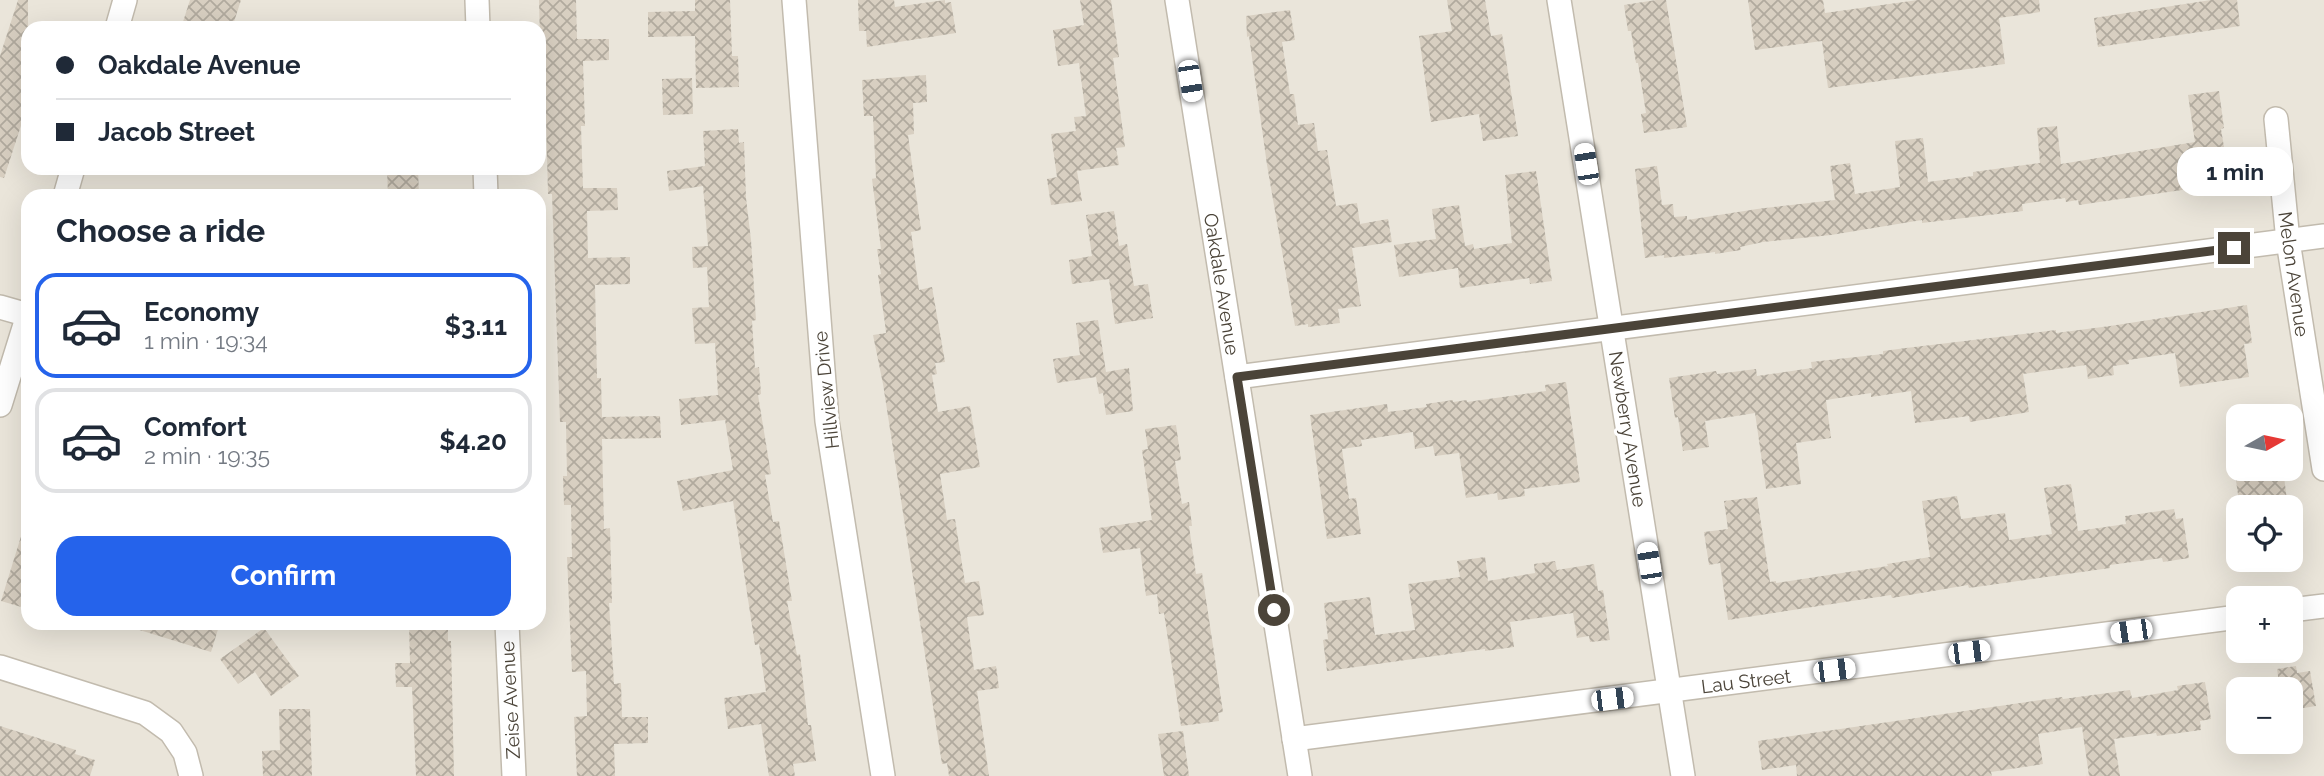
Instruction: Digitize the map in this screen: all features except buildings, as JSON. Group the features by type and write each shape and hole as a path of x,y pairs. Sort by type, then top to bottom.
{"street":[{"path":"119,21 125,0"},
{"path":"477,0 478,21"},
{"name":"Hillview Drive","path":"794,0 827,421 883,776"},
{"name":"Oakdale Avenue","path":"1177,0 1300,776"},
{"name":"Newberry Avenue","path":"1559,0 1683,776"},
{"name":"Melon Avenue","path":"2276,119 2288,241 2324,469"},
{"path":"1237,377 2324,236"},
{"path":"0,307 21,313"},
{"path":"0,405 21,338"},
{"path":"2303,609 2324,606"},
{"name":"Lau Street","path":"1294,739 2226,619"},
{"name":"Zeise Avenue","path":"507,630 514,776"},
{"path":"0,667 145,713 171,732 185,753 191,776"}],"shaded area":[{"path":"0,0 2324,0 2324,776 0,776"}],"route":[{"path":"1274,610 1237,377 2234,248"}]}
